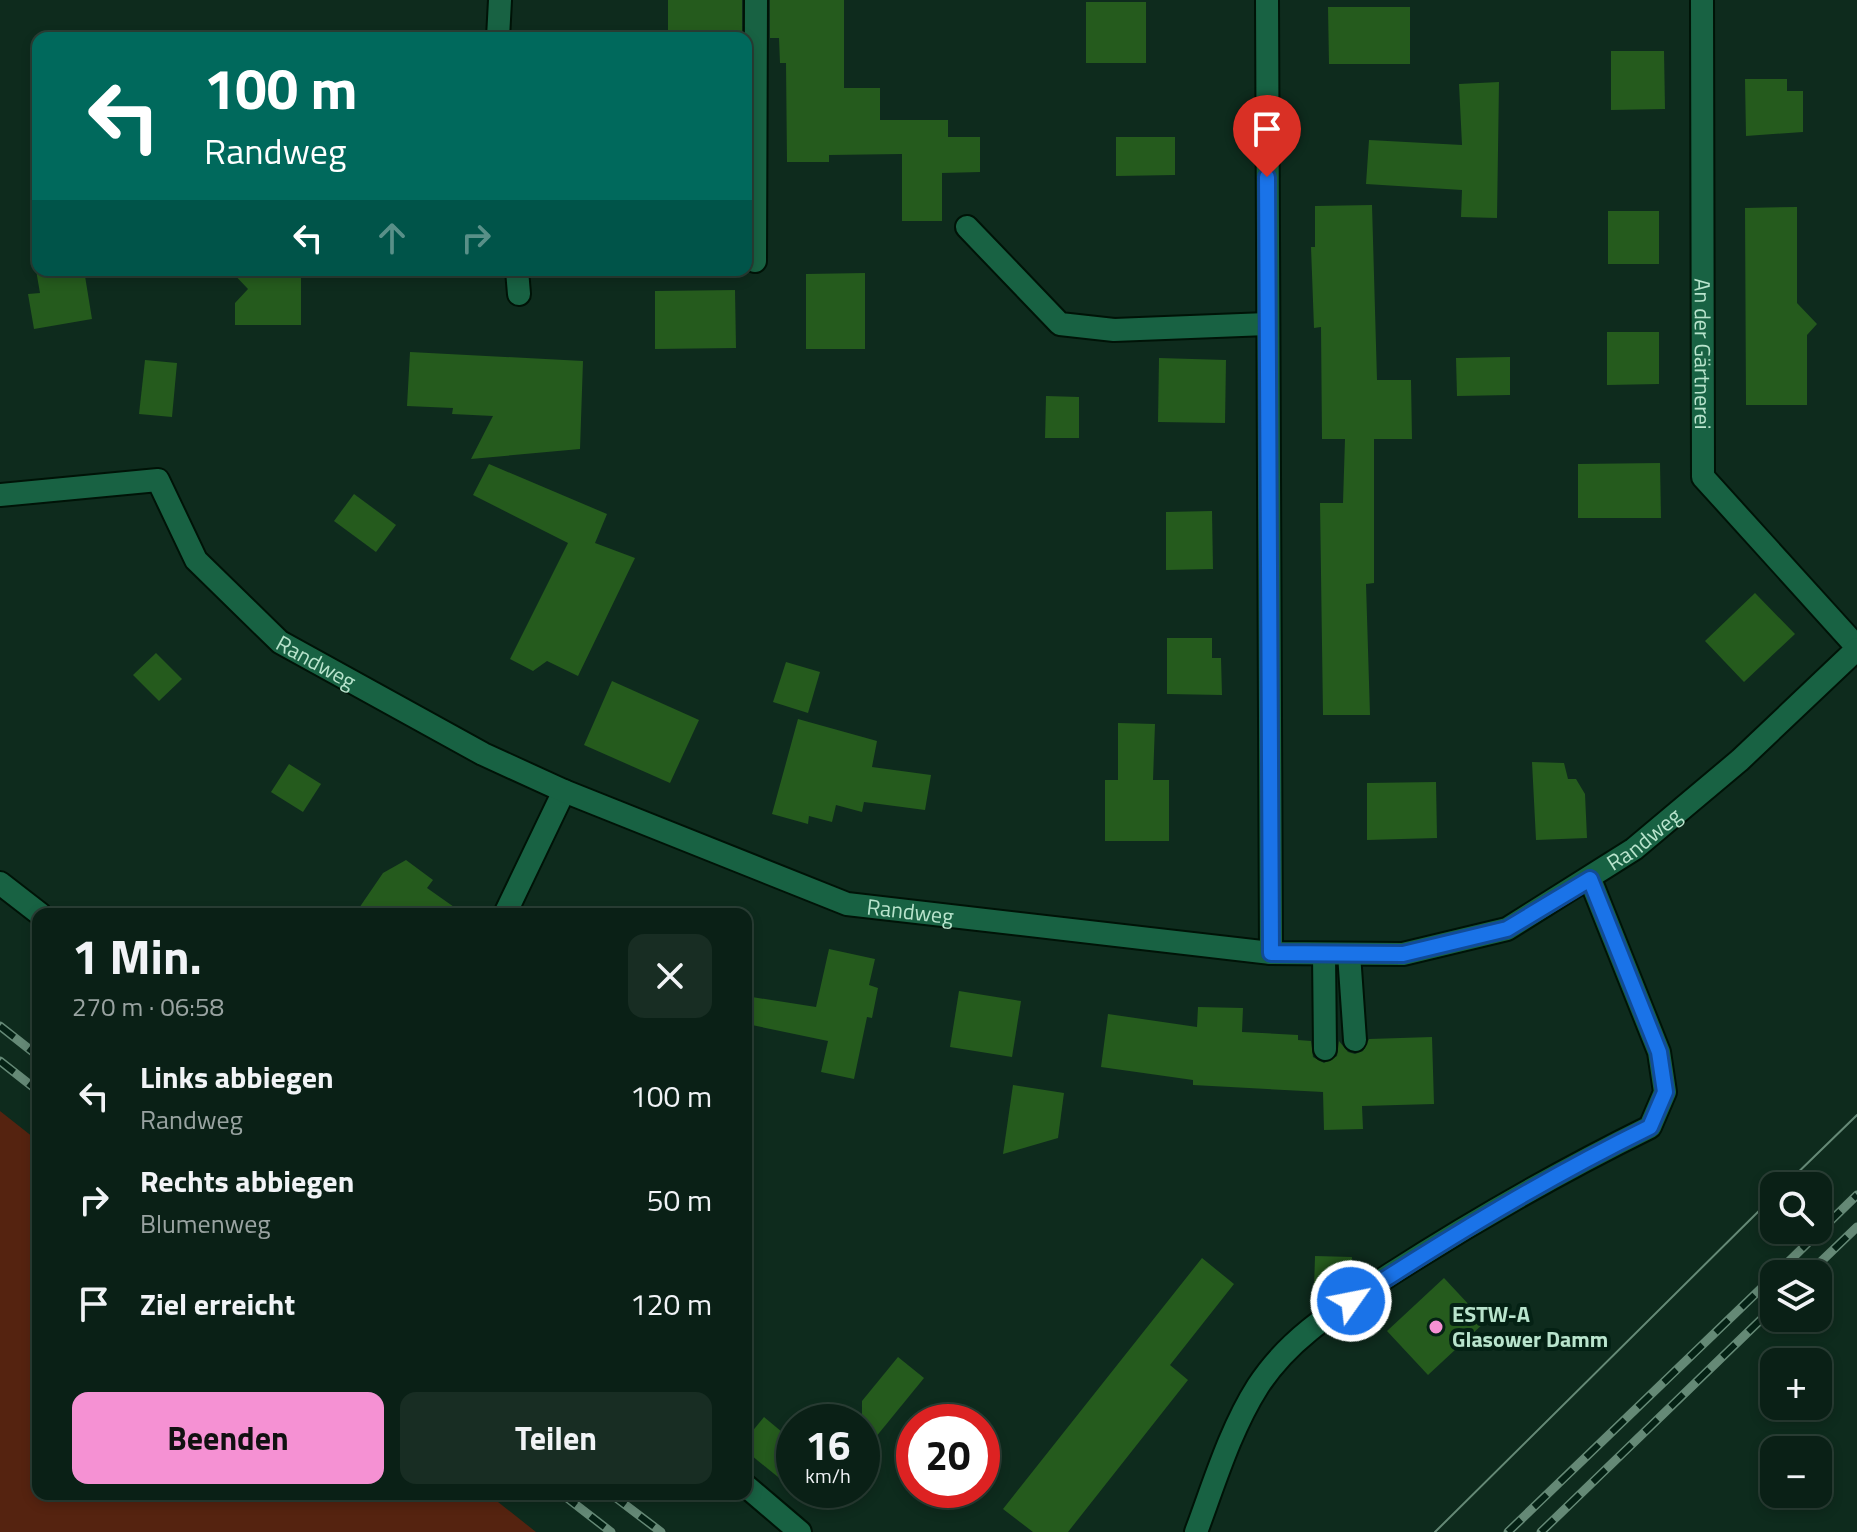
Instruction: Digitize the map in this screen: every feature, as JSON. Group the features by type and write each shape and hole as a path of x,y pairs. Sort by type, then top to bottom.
{"street":[{"path":"498,32 500,0"},
{"path":"755,261 756,0"},
{"path":"1267,0 1271,953"},
{"name":"An der Gärtnerei","path":"1702,0 1703,477 1857,648"},
{"path":"967,227 1060,324 1114,330 1267,324"},
{"path":"518,276 519,294"},
{"name":"Randweg","path":"0,495 158,480 196,560 280,642 483,754 564,791 847,904 1271,953 1403,954 1507,929 1634,849 1740,760 1857,648"},
{"path":"508,908 564,791"},
{"path":"1196,1532 1223,1459 1257,1387 1302,1332 1449,1237 1571,1167 1650,1127 1665,1092 1659,1052 1590,879"},
{"path":"0,883 32,908"},
{"path":"1324,954 1325,1049"},
{"path":"1349,954 1355,1040"},
{"path":"752,1491 800,1532"}],"shaded area":[{"path":"0,1111 32,1136 32,1500 496,1500 536,1532 0,1532"}],"building":[{"path":"668,0 742,0 742,32 668,32"},
{"path":"770,0 844,0 844,88 880,88 880,120 948,120 948,137 980,137 980,172 942,173 942,221 902,221 902,154 829,155 829,162 787,162 786,63 780,63 779,38 770,38"},
{"path":"1086,2 1146,2 1146,63 1086,63"},
{"path":"1328,7 1410,7 1410,64 1329,64"},
{"path":"1611,51 1664,51 1665,109 1611,110"},
{"path":"1745,79 1787,79 1787,91 1803,91 1803,132 1746,136"},
{"path":"1499,82 1497,218 1461,217 1462,190 1366,184 1369,140 1462,145 1459,84"},
{"path":"1116,137 1175,137 1175,175 1116,176"},
{"path":"1372,205 1377,380 1411,380 1412,439 1374,439 1374,583 1366,584 1370,715 1323,715 1320,503 1343,503 1345,439 1322,439 1321,327 1314,328 1311,247 1315,247 1315,206"},
{"path":"1797,207 1797,303 1817,324 1807,335 1807,405 1746,405 1745,208"},
{"path":"1608,211 1659,211 1659,264 1608,264"},
{"path":"865,273 865,349 806,349 806,274"},
{"path":"37,276 85,276 92,319 34,329 28,294 40,293"},
{"path":"236,276 301,276 301,325 235,325 235,303 248,289"},
{"path":"735,290 736,348 655,349 655,291"},
{"path":"1607,332 1659,332 1659,384 1607,385"},
{"path":"410,352 583,361 580,449 471,459 493,416 452,414 453,408 407,406"},
{"path":"1510,357 1510,395 1457,396 1456,358"},
{"path":"1159,358 1226,360 1225,423 1158,422"},
{"path":"145,360 177,363 172,417 139,414"},
{"path":"1046,396 1079,397 1079,438 1045,438"},
{"path":"1660,463 1661,518 1578,518 1578,464"},
{"path":"489,464 607,514 595,543 635,558 578,676 547,661 533,671 510,659 568,543 473,495"},
{"path":"354,494 396,525 376,552 334,521"},
{"path":"1212,511 1213,569 1166,570 1166,512"},
{"path":"1755,593 1795,634 1744,682 1705,641"},
{"path":"1167,638 1212,638 1212,658 1221,658 1222,695 1167,694"},
{"path":"156,653 182,679 159,701 133,675"},
{"path":"786,662 820,672 808,713 773,702"},
{"path":"612,681 699,720 670,783 584,745"},
{"path":"798,719 877,741 872,767 931,775 925,810 864,802 862,812 836,805 832,822 809,816 808,824 772,814"},
{"path":"1118,723 1155,724 1153,780 1169,780 1169,841 1105,841 1105,780 1118,780"},
{"path":"1532,762 1564,763 1568,779 1576,779 1585,794 1587,838 1536,840"},
{"path":"289,764 321,784 303,812 271,792"},
{"path":"1436,782 1437,838 1367,840 1367,783"},
{"path":"406,860 433,880 427,888 455,908 359,908 383,873"},
{"path":"829,949 875,959 869,985 878,988 872,1018 867,1017 854,1079 821,1072 828,1041 752,1025 752,997 816,1007"},
{"path":"959,991 1021,1001 1012,1057 950,1047"},
{"path":"1198,1007 1243,1008 1242,1032 1298,1035 1298,1040 1311,1041 1313,1057 1324,1063 1337,1056 1339,1041 1348,1052 1355,1054 1363,1051 1369,1039 1432,1037 1434,1104 1362,1106 1363,1129 1324,1130 1323,1092 1193,1085 1193,1080 1101,1067 1108,1014 1197,1027"},
{"path":"1013,1085 1064,1093 1058,1138 1003,1154"},
{"path":"1315,1256 1352,1257 1351,1283 1339,1291 1314,1290"},
{"path":"1202,1258 1234,1284 1170,1365 1188,1380 1068,1532 1033,1532 1003,1509"},
{"name":"ESTW-A Glasower Damm","path":"1444,1278 1485,1322 1428,1375 1387,1331"},
{"path":"898,1357 924,1378 903,1404 896,1404 896,1412 880,1432 880,1404 862,1404"},
{"path":"764,1417 776,1427 776,1475 752,1456 752,1432"}],"tram line":[{"path":"1798,1172 1857,1115"},
{"path":"1435,1532 1760,1210"}],"railway":[{"path":"0,1026 32,1051"},
{"path":"0,1061 32,1086"},
{"path":"1790,1260 1857,1195"},
{"path":"1823,1260 1857,1227"},
{"path":"1508,1532 1760,1289"},
{"path":"1541,1532 1760,1321"},
{"path":"570,1500 611,1532"},
{"path":"619,1500 661,1532"}],"place":[{"name":"ESTW-A Glasower Damm","path":"1436,1327"}],"route":[{"path":"1267,177 1271,953 1403,954 1507,929 1590,879 1659,1052 1665,1092 1650,1127 1571,1167 1449,1237 1351,1301"}]}
